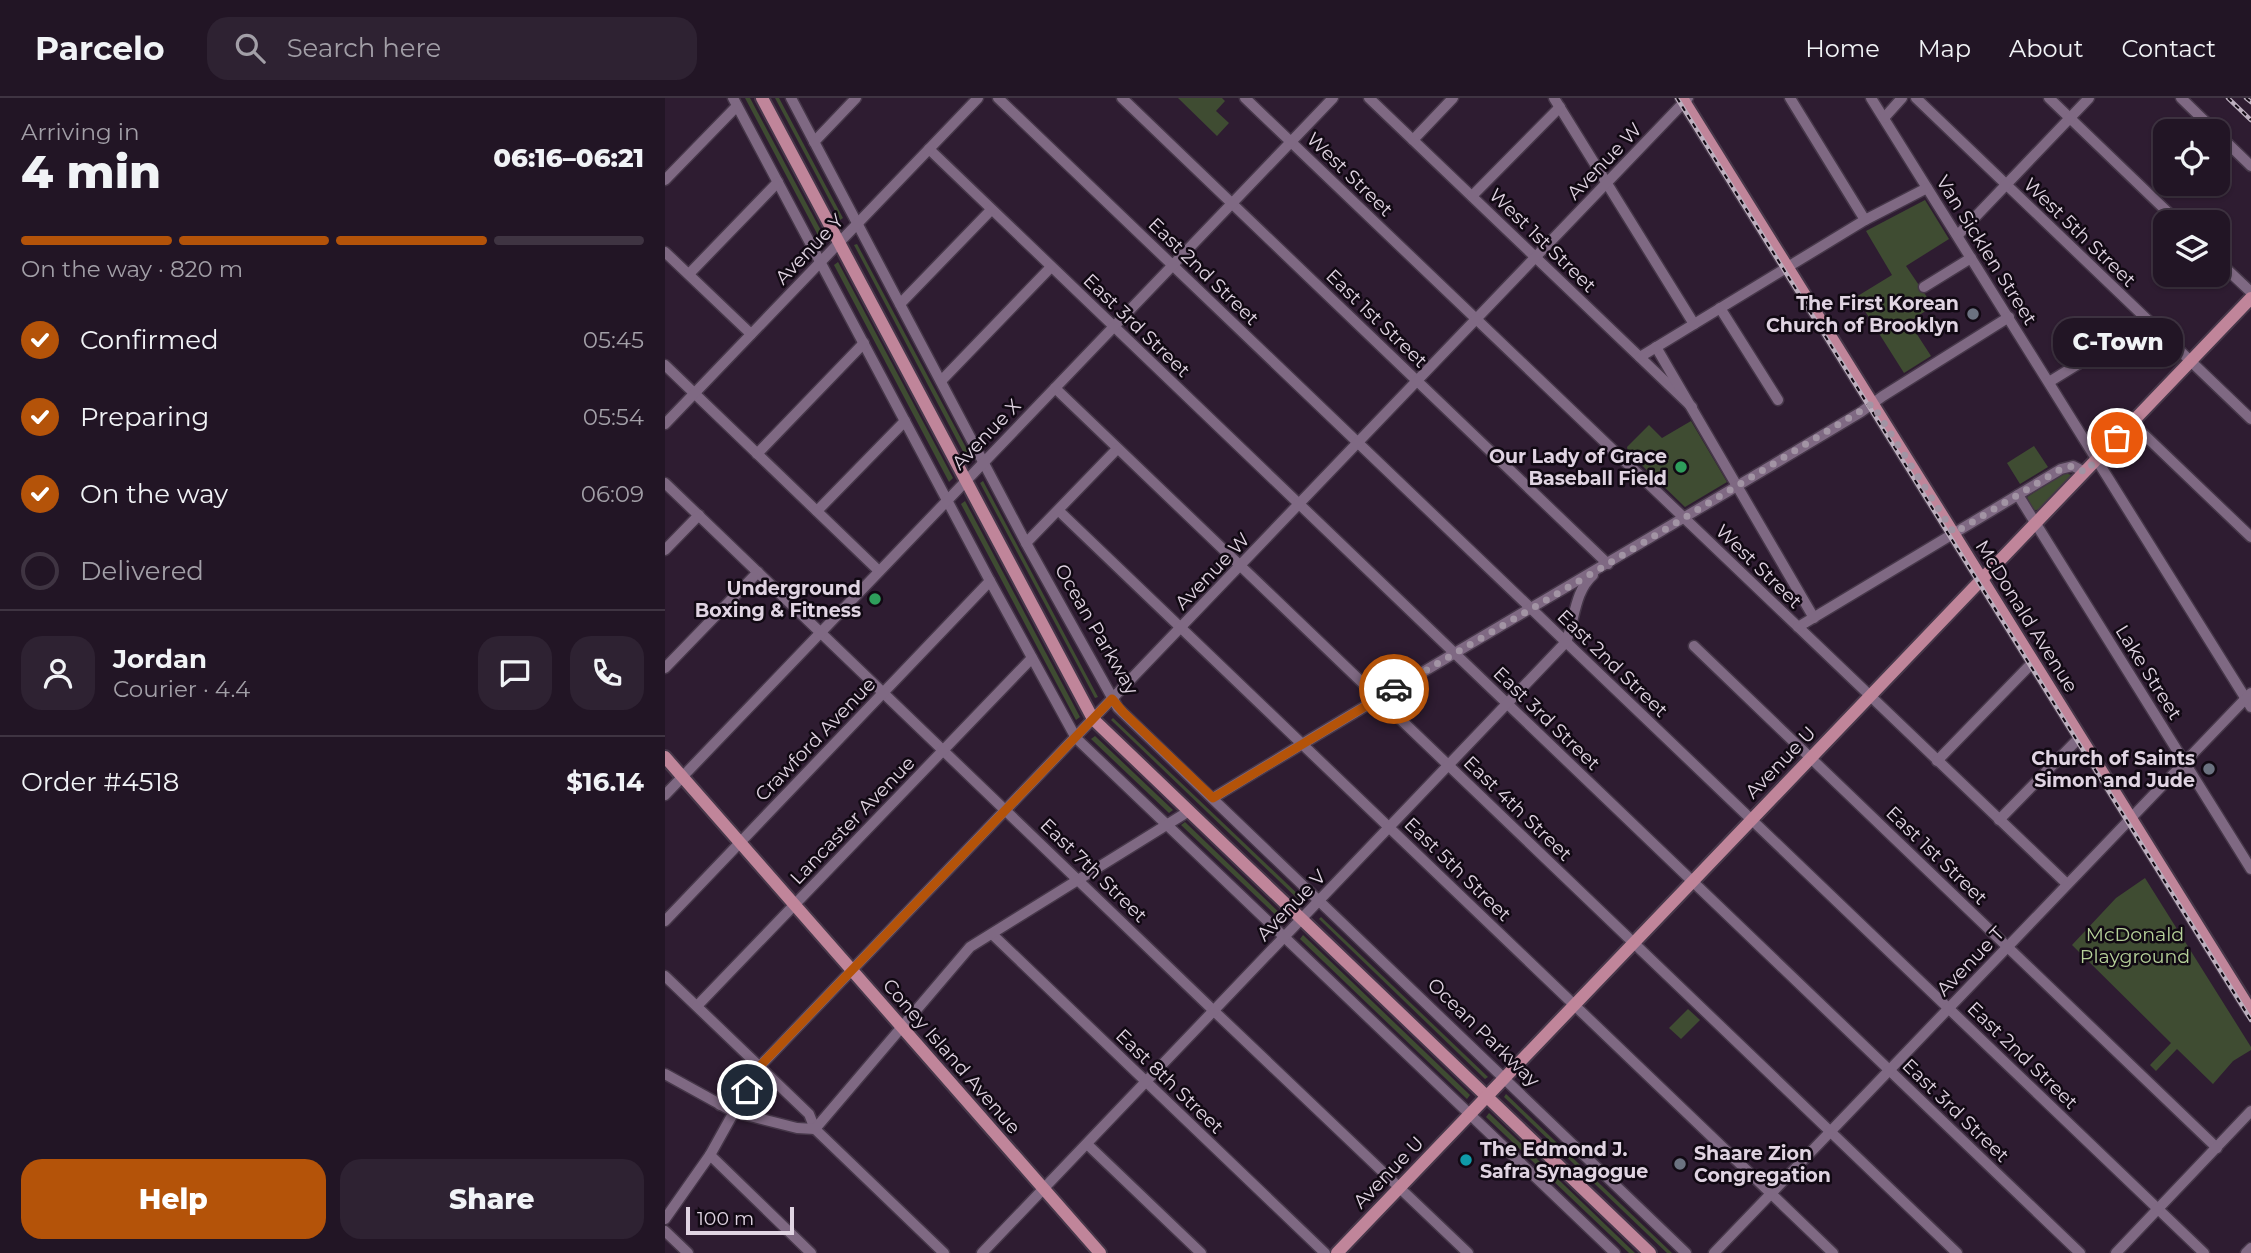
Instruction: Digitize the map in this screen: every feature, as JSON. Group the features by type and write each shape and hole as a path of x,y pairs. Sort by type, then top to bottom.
{"main road":[{"path":"762,98 1093,719 1650,1253"},
{"name":"McDonald Avenue","path":"1685,99 2251,1011"},
{"name":"Avenue U","path":"1337,1253 2251,298"},
{"name":"Coney Island Avenue","path":"665,757 1100,1253"}],"street":[{"name":"Ocean Parkway","path":"791,98 1026,543 1112,699 1686,1253"},
{"path":"814,142 856,98"},
{"name":"Avenue Y","path":"665,424 978,98"},
{"name":"East 2nd Street","path":"999,98 2204,1253"},
{"name":"East 1st Street","path":"1122,98 1418,381 1604,566"},
{"name":"West Street","path":"1245,98 2067,884"},
{"name":"Avenue X","path":"665,795 1333,98"},
{"name":"West 1st Street","path":"1369,98 1692,407"},
{"path":"1413,140 1453,98"},
{"path":"1790,98 1865,220"},
{"name":"Van Sicklen Street","path":"1871,98 2249,699"},
{"path":"1884,118 1902,98"},
{"name":"West 5th Street","path":"1916,98 2251,419"},
{"path":"2049,98 2166,210"},
{"path":"1958,235 2089,98"},
{"path":"2181,98 2203,119"},
{"name":"Avenue W","path":"720,1105 1359,443 1685,99"},
{"path":"665,180 735,102 1076,738 1615,1253"},
{"path":"1472,197 1557,103 1694,324"},
{"path":"2230,146 2251,166"},
{"name":"East 3rd Street","path":"929,149 2080,1253"},
{"path":"688,274 778,182"},
{"path":"1640,357 1865,220 1927,188"},
{"path":"900,304 991,210"},
{"path":"665,252 751,334"},
{"path":"1924,287 1971,258"},
{"path":"941,381 1051,267"},
{"path":"2230,272 2251,292"},
{"path":"1720,308 1778,400"},
{"path":"1213,798 1738,486 2008,317"},
{"path":"2049,382 2148,321"},
{"path":"757,454 864,343"},
{"path":"1656,347 1814,618"},
{"path":"665,365 879,571"},
{"name":"East 4th Street","path":"1055,388 1957,1253"},
{"path":"817,511 905,421"},
{"path":"2132,423 2251,537"},
{"path":"1026,543 1117,449"},
{"path":"1798,628 2061,469 2073,466 2085,472"},
{"name":"East 7th Street","path":"665,483 1468,1253"},
{"name":"Lake Street","path":"2018,495 2251,869"},
{"name":"East 5th Street","path":"1059,510 1833,1253"},
{"path":"665,550 698,515"},
{"name":"Avenue V","path":"982,1253 1566,642 1582,588 1604,566"},
{"path":"665,668 758,572"},
{"name":"Crawford Avenue","path":"665,921 990,582"},
{"name":"East 1st Street","path":"1694,646 2217,1148"},
{"name":"Lancaster Avenue","path":"697,1006 1033,658"},
{"path":"1937,761 2033,662"},
{"name":"Avenue T","path":"1714,1253 2067,884 2249,699"},
{"path":"1999,820 2080,737"},
{"path":"815,1129 970,947 1189,811"},
{"name":"East 8th Street","path":"992,934 1325,1253"},
{"path":"665,976 809,1114 815,1129 944,1253"},
{"name":"Avenue W","path":"665,1219 710,1155 759,1067"},
{"path":"665,1074 734,1112 797,1128 815,1129"},
{"path":"2116,1253 2251,1111"},
{"path":"1087,1144 1201,1253"},
{"path":"710,1155 811,1253"},
{"path":"665,1231 688,1253"},
{"path":"2246,1253 2251,1248"}],"green space":[{"path":"745,98 750,98 826,240 822,243"},
{"path":"775,98 779,98 843,218 840,220"},
{"path":"1178,98 1222,98 1225,101 1216,111 1229,123 1217,136"},
{"path":"1925,200 1949,239 1906,266 1933,306 1909,322 1931,356 1904,373 1856,297 1892,275 1866,231"},
{"path":"857,244 971,457 967,459 854,245"},
{"path":"838,262 953,478 949,482 834,265"},
{"name":"Our Lady of Grace Baseball Field","path":"1691,421 1727,482 1685,507 1628,452 1627,447 1649,425 1662,438"},
{"path":"2034,446 2048,467 2020,484 2007,463"},
{"path":"2064,473 2072,475 2040,509 2033,511 2027,497"},
{"path":"983,481 1098,697 1095,698 980,483"},
{"path":"965,501 1080,717 1076,720 961,504"},
{"path":"1113,718 1304,900 1302,903 1111,720"},
{"path":"1095,736 1173,810 1169,813 1091,739"},
{"path":"1185,822 1286,919 1283,922 1181,825"},
{"name":"McDonald Playground","path":"2145,878 2251,1047 2251,1050 2233,1061 2213,1084 2177,1049 2156,1071 2150,1065 2171,1043 2072,945 2116,898"},
{"path":"1321,917 1488,1077 1485,1079 1319,919"},
{"path":"1303,935 1470,1095 1467,1099 1300,939"},
{"path":"1688,1009 1700,1020 1681,1039 1669,1028"},
{"path":"1506,1094 1672,1253 1667,1253 1504,1097"},
{"path":"1489,1113 1635,1253 1629,1253 1486,1117"}],"railway":[{"path":"1677,98 2251,1020"},
{"path":"2228,98 2251,120"},
{"path":"2246,98 2251,102"}],"way so far":[{"path":"1394,689 1608,564 1872,404 1954,533 2061,469 2073,466 2085,472 2117,438"}],"place":[{"name":"The First Korean Church of Brooklyn","path":"1973,314"},
{"name":"C-Town","path":"2117,438"},
{"name":"Our Lady of Grace Baseball Field","path":"1681,467"},
{"name":"Underground Boxing & Fitness","path":"875,599"},
{"name":"Church of Saints Simon and Jude","path":"2209,769"},
{"name":"The Edmond J. Safra Synagogue","path":"1466,1160"},
{"name":"Shaare Zion Congregation","path":"1680,1164"}],"route":[{"path":"747,1090 759,1067 1112,699 1118,708 1213,798 1394,689"}]}
